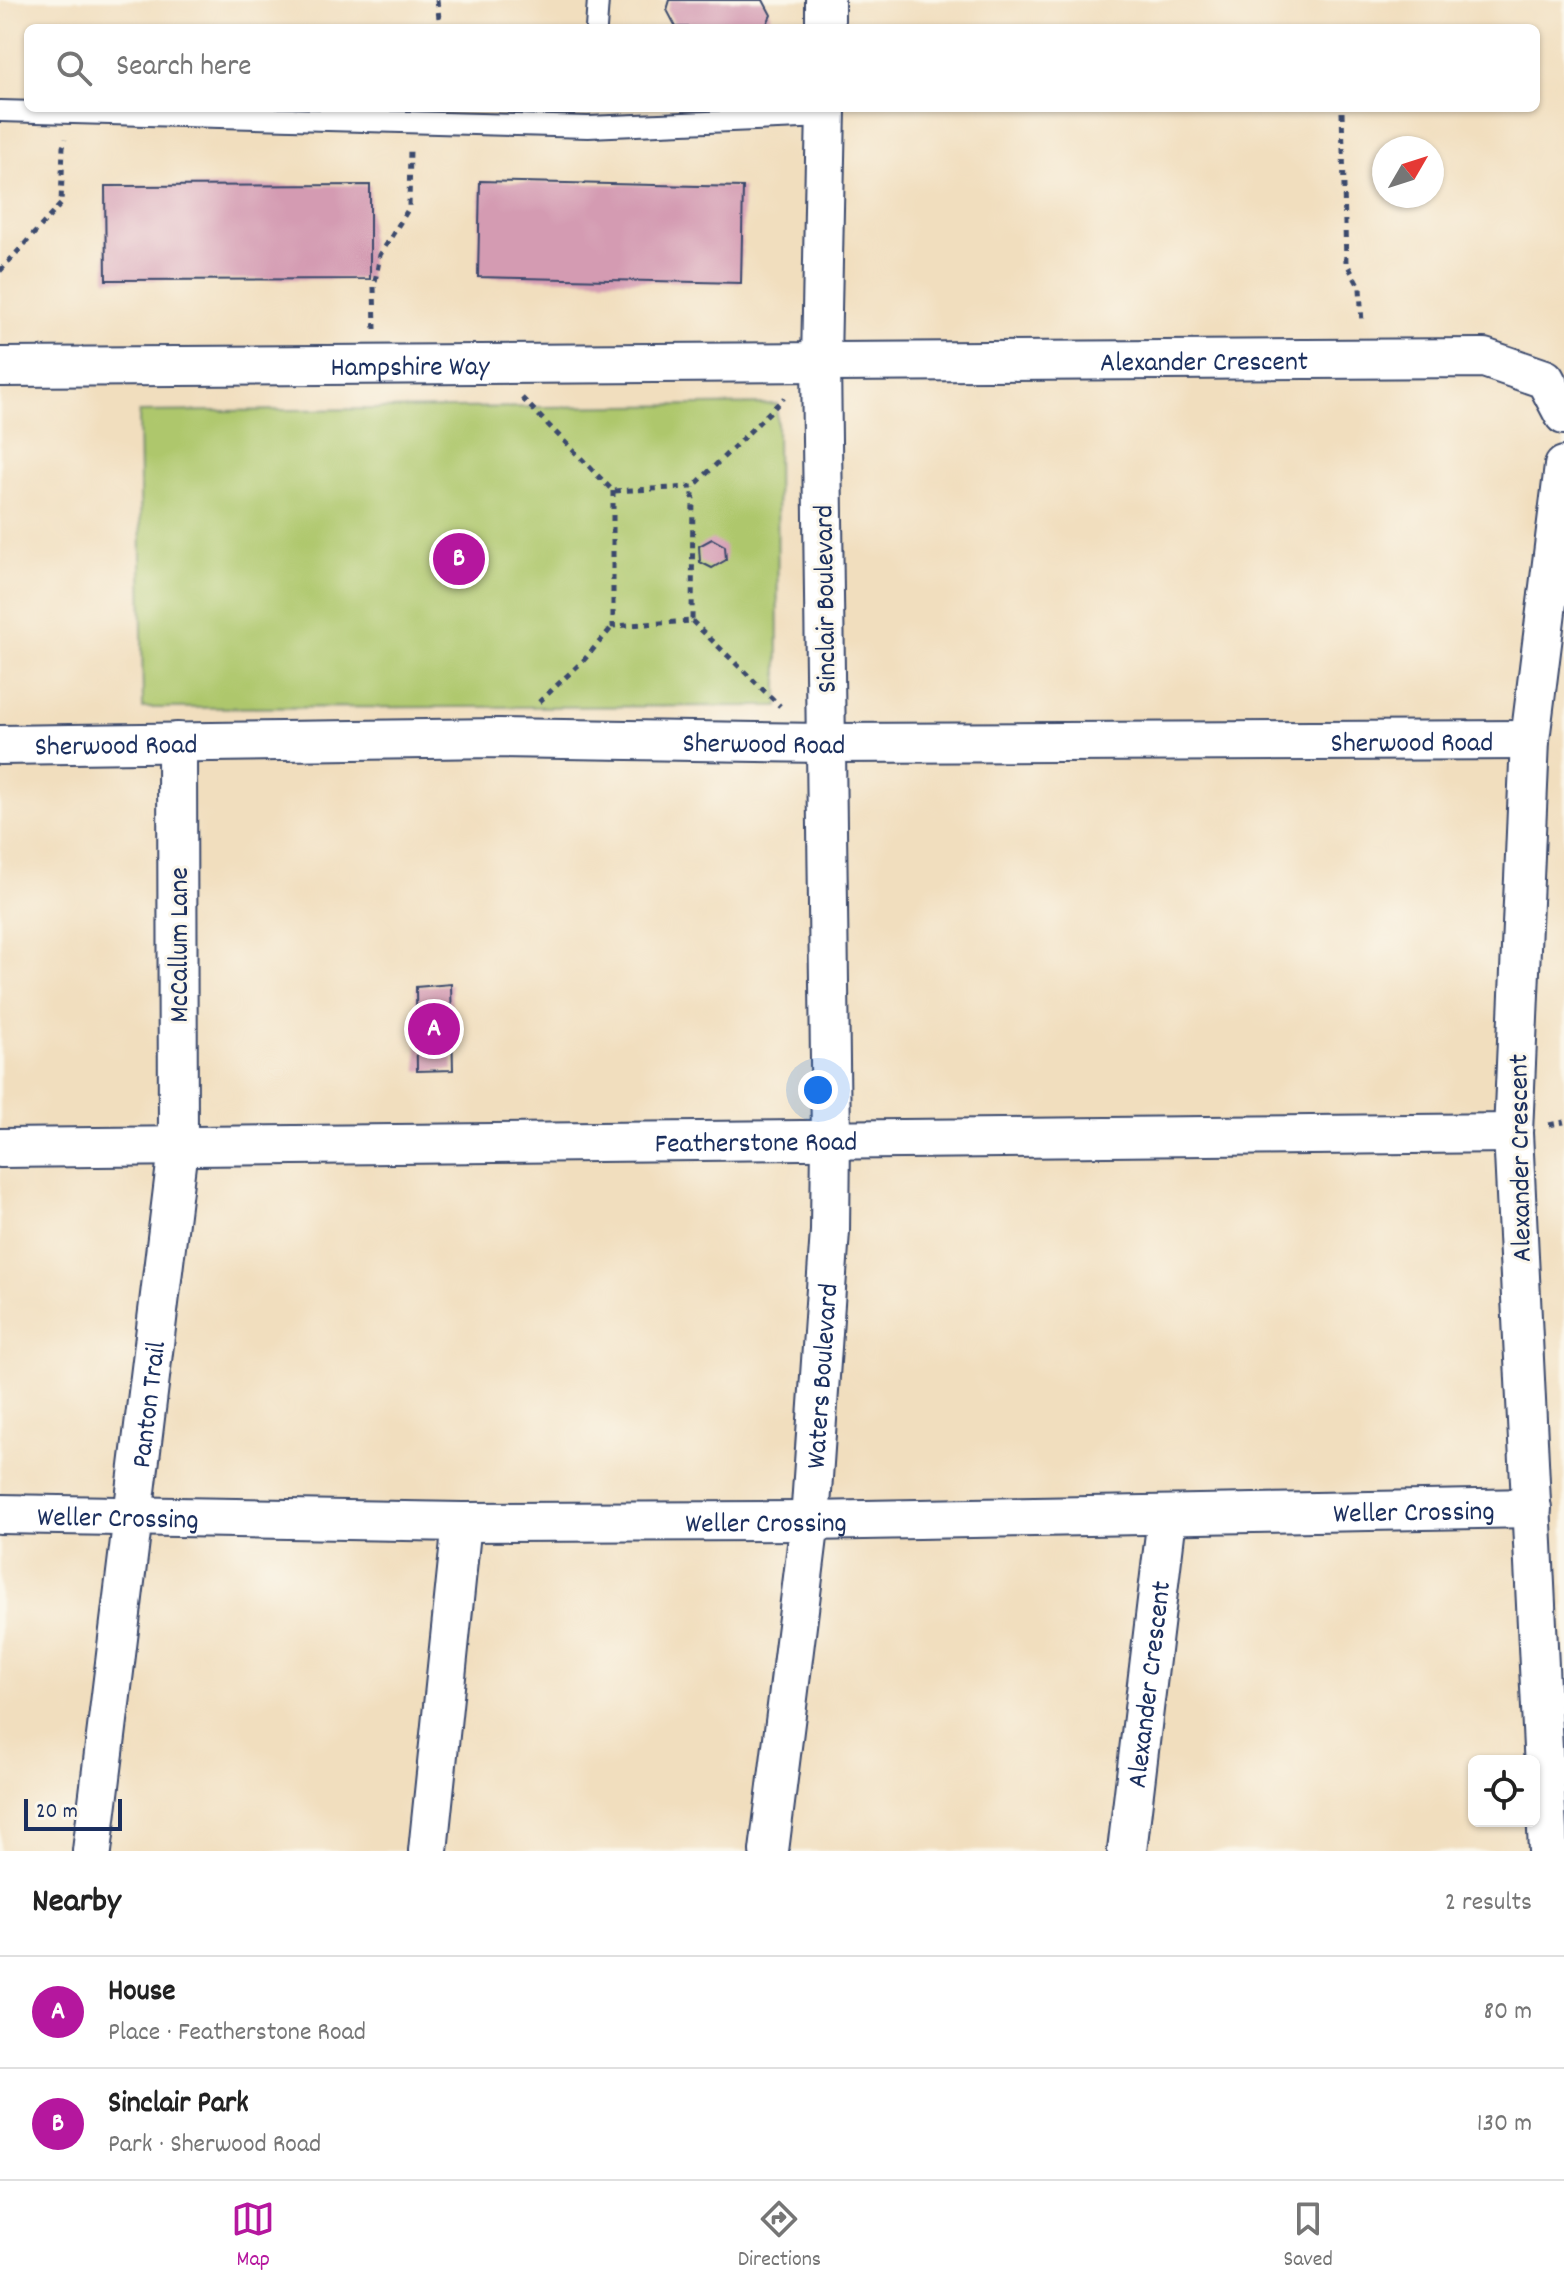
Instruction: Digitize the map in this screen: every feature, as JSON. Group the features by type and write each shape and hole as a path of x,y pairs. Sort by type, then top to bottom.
{"street":[{"path":"825,0 825,24"},
{"name":"Sinclair Boulevard","path":"826,113 821,362 831,1138"},
{"name":"Alexander Crescent","path":"821,362 1484,358 1545,379 1564,415"},
{"name":"Hampshire Way","path":"0,367 821,362"},
{"name":"Alexander Crescent","path":"1548,1851 1513,1133 1530,740 1564,466"},
{"name":"Sherwood Road","path":"0,745 499,738 824,743 1530,740"},
{"name":"McCallum Lane","path":"177,742 178,1148"},
{"name":"Featherstone Road","path":"0,1148 1513,1133"},
{"name":"Waters Boulevard","path":"769,1851 810,1521 830,1231 831,1138"},
{"name":"Panton Trail","path":"92,1851 178,1148"},
{"name":"Weller Crossing","path":"0,1514 462,1522 810,1521 1167,1517 1532,1508"},
{"name":"Alexander Crescent","path":"1127,1851 1167,1517"},
{"path":"428,1851 462,1522"}],"lane":[{"path":"596,24 598,0"},
{"path":"0,111 24,112"},
{"path":"39,112 412,122 826,113"}],"path":[{"path":"437,0 440,24"},
{"path":"1342,112 1346,262 1360,288 1364,359"},
{"path":"0,271 61,204 63,147 78,113"},
{"path":"376,366 374,287 380,255 409,208 412,122"},
{"path":"613,491 693,487 821,362"},
{"path":"490,366 613,491 613,626 584,660 499,738"},
{"path":"693,487 692,621 764,692 824,743"},
{"path":"613,626 692,621"}],"green space":[{"path":"777,404 778,706 143,708 139,412"}],"building":[{"path":"670,0 763,0 771,15 767,24 674,24 667,10"},
{"path":"480,181 743,187 741,283 478,277"},
{"path":"370,185 370,279 106,280 105,186"},
{"path":"712,539 725,546 726,560 712,568 700,562 699,546"},
{"path":"451,984 453,1070 417,1071 416,987"}],"place":[{"name":"Sinclair Park","path":"459,559"},
{"name":"House","path":"434,1029"}]}
